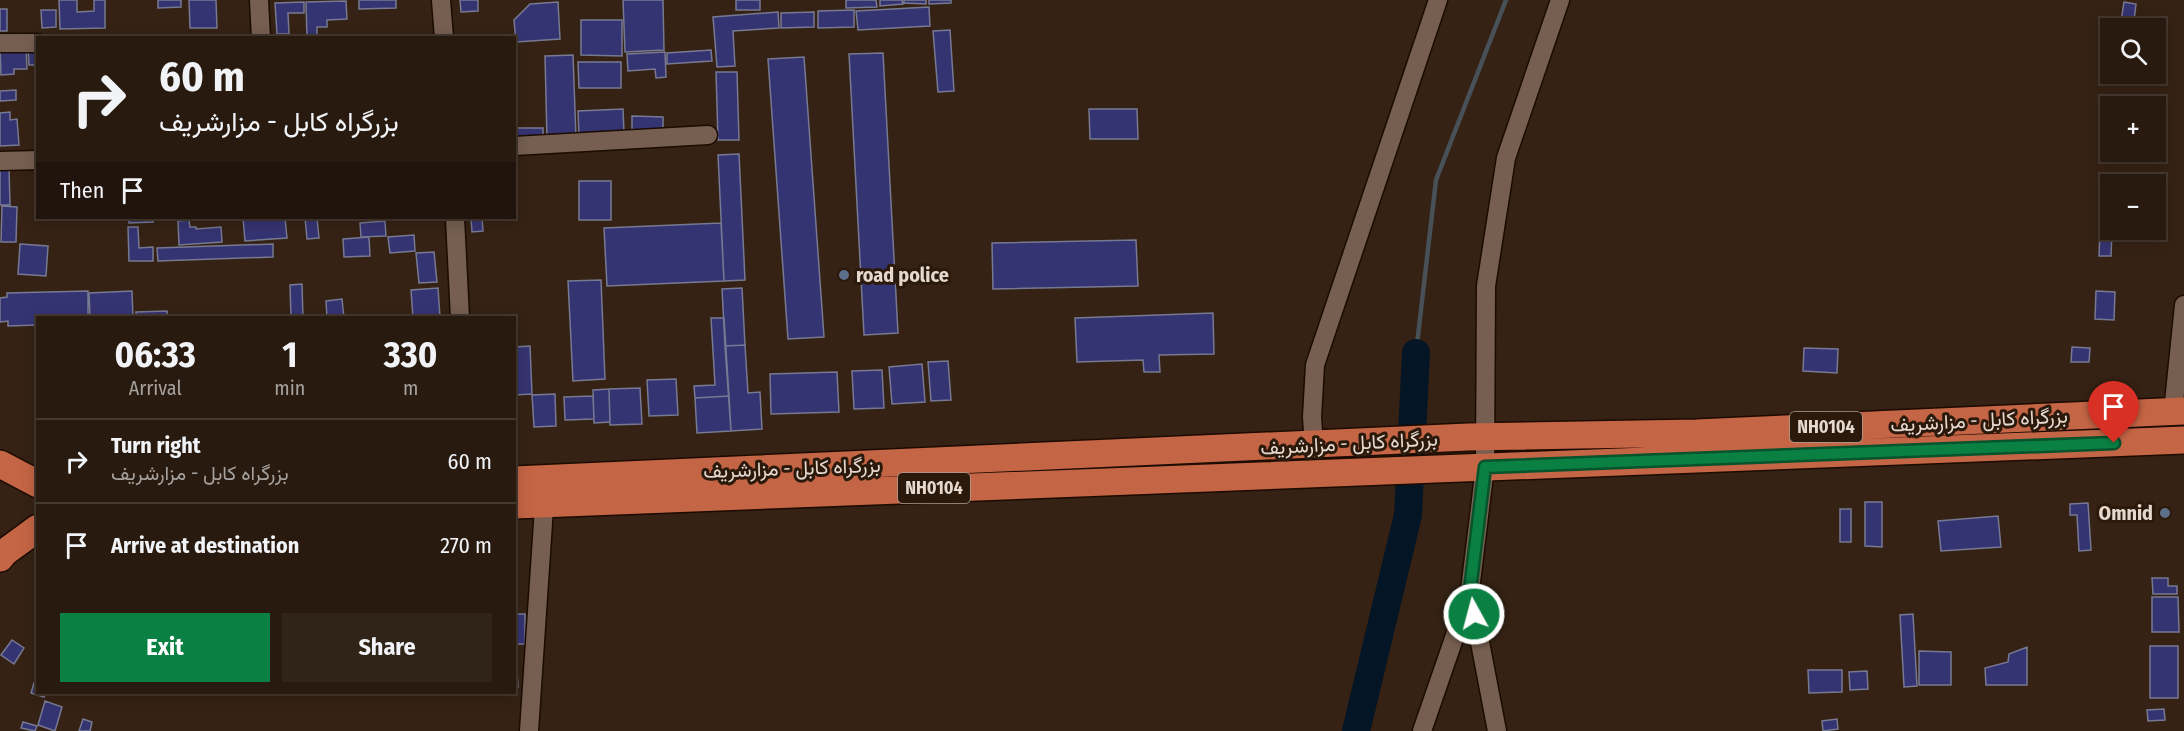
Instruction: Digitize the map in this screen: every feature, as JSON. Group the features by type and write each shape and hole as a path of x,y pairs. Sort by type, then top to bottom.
{"highway":[{"name":"بزرگراه کابل - مزارشریف","path":"516,505 545,491 1314,445 1476,436 1696,433 2179,411"},
{"name":"بزرگراه کابل - مزارشریف","path":"516,481 545,491 1354,471 2184,440"},
{"path":"0,464 36,483"},
{"path":"0,558 36,529"}],"street":[{"path":"259,0 261,36"},
{"path":"441,0 444,36"},
{"path":"1314,445 1312,417 1315,365 1438,0"},
{"path":"1497,731 1470,590 1478,467 1476,436 1486,286 1506,158 1560,0"},
{"path":"0,43 36,43"},
{"path":"516,146 708,135"},
{"path":"0,160 36,160"},
{"path":"455,219 460,316"},
{"path":"2179,411 2184,305"},
{"path":"529,731 545,491"},
{"path":"1422,731 1470,590"}],"building":[{"path":"59,0 77,0 77,12 94,11 94,0 105,0 105,28 60,29"},
{"path":"158,0 181,0 181,7 158,8"},
{"path":"189,0 216,0 217,28 190,28"},
{"path":"359,0 396,0 396,8 359,9"},
{"path":"460,0 478,0 478,11 461,12"},
{"path":"623,0 663,0 664,50 625,52"},
{"path":"736,0 760,0 760,10 736,10"},
{"path":"846,0 876,0 877,7 846,8"},
{"path":"880,0 902,0 903,4 880,6"},
{"path":"904,0 926,0 926,4 904,3"},
{"path":"929,0 951,0 951,3 929,4"},
{"path":"346,1 347,19 327,20 327,27 317,27 317,36 307,36 306,2"},
{"path":"304,2 304,13 288,13 289,34 277,34 275,3"},
{"path":"558,2 560,39 516,42 514,20 530,4"},
{"path":"2124,2 2136,4 2134,18 2122,18"},
{"path":"929,7 930,26 858,30 856,11"},
{"path":"0,9 7,9 7,31 0,31"},
{"path":"41,10 56,10 56,27 42,28"},
{"path":"854,10 854,27 818,28 818,11"},
{"path":"778,12 779,28 733,31 735,66 717,67 713,17"},
{"path":"814,12 814,27 781,28 781,13"},
{"path":"581,20 622,20 622,56 581,55"},
{"path":"950,30 954,91 938,92 933,31"},
{"path":"0,47 26,47 27,69 14,69 14,74 1,75"},
{"path":"28,47 36,47 36,65 29,65"},
{"path":"711,50 712,61 667,64 667,53"},
{"path":"665,52 666,77 656,78 655,69 628,71 627,54"},
{"path":"883,53 898,333 864,335 849,54"},
{"path":"573,55 576,138 547,139 545,56"},
{"path":"804,57 824,337 788,339 768,59"},
{"path":"578,62 621,62 621,88 579,88"},
{"path":"716,72 737,72 739,140 718,140"},
{"path":"16,90 16,100 0,101 0,91"},
{"path":"623,109 624,133 579,135 578,111"},
{"path":"1089,109 1137,109 1138,139 1090,139"},
{"path":"10,112 10,120 17,119 19,145 0,146 0,113"},
{"path":"632,116 663,117 663,132 632,132"},
{"path":"516,128 543,128 543,138 516,138"},
{"path":"739,154 745,280 724,281 718,155"},
{"path":"9,168 10,205 0,205 0,169"},
{"path":"579,181 611,181 611,220 579,220"},
{"path":"2,206 17,207 16,242 1,242"},
{"path":"129,219 153,219 153,222 129,223"},
{"path":"243,219 285,219 287,238 245,241"},
{"path":"305,219 317,219 319,238 307,239"},
{"path":"471,219 482,219 483,231 472,232"},
{"path":"189,220 190,227 196,227 196,229 221,227 222,242 179,245 178,221"},
{"path":"385,221 386,236 361,237 360,223"},
{"path":"721,223 724,281 607,286 604,228"},
{"path":"128,227 138,227 139,248 153,247 153,261 129,261"},
{"path":"2100,228 2100,240 2112,240 2111,256 2099,256"},
{"path":"414,235 415,251 390,253 388,237"},
{"path":"369,237 370,256 344,257 343,239"},
{"path":"1136,240 1138,286 993,289 992,243"},
{"path":"20,244 48,246 46,276 18,274"},
{"path":"273,244 273,257 158,261 157,248"},
{"path":"434,252 437,282 419,283 416,253"},
{"path":"601,280 605,379 573,381 568,281"},
{"path":"302,284 303,316 291,316 290,285"},
{"path":"438,288 440,316 413,316 411,290"},
{"path":"742,288 745,345 725,346 722,289"},
{"path":"88,291 88,316 36,316 36,325 8,326 8,321 0,322 0,298 7,297 7,293"},
{"path":"132,291 133,316 90,316 89,293"},
{"path":"2096,291 2115,292 2114,320 2095,319"},
{"path":"342,299 344,316 327,316 326,301"},
{"path":"167,311 167,316 136,316 136,312"},
{"path":"1213,313 1214,354 1159,355 1160,372 1144,372 1143,360 1077,362 1075,318"},
{"path":"711,318 724,318 729,396 695,398 694,386 715,385"},
{"path":"745,345 748,393 760,392 762,429 731,431 725,346"},
{"path":"530,346 532,394 516,395 516,347"},
{"path":"2072,347 2090,348 2089,362 2071,362"},
{"path":"1804,348 1838,349 1837,373 1803,371"},
{"path":"948,361 951,400 931,401 928,362"},
{"path":"922,364 925,402 892,404 889,367"},
{"path":"882,370 884,408 854,409 852,371"},
{"path":"837,372 839,412 771,414 770,374"},
{"path":"676,379 678,415 649,416 647,380"},
{"path":"640,388 642,424 610,425 609,389"},
{"path":"609,389 610,422 594,423 593,390"},
{"path":"555,394 556,426 534,427 532,395"},
{"path":"593,396 594,419 565,420 564,397"},
{"path":"729,396 731,431 697,433 695,398"},
{"path":"1865,502 1882,502 1882,547 1865,546"},
{"path":"2088,503 2091,550 2079,551 2077,515 2070,515 2070,504"},
{"path":"1840,509 1851,509 1851,542 1840,542"},
{"path":"1998,516 2001,547 1941,551 1938,521"},
{"path":"2152,578 2168,578 2168,586 2177,586 2177,594 2153,594"},
{"path":"2152,597 2178,597 2179,632 2152,632"},
{"path":"516,614 525,614 525,644 516,644"},
{"path":"1913,614 1917,686 1904,687 1900,615"},
{"path":"12,640 24,648 14,664 1,655"},
{"path":"2150,646 2178,646 2178,698 2150,698"},
{"path":"2027,647 2027,685 1986,685 1985,668 2008,662 2009,654"},
{"path":"1919,651 1951,652 1951,685 1919,685"},
{"path":"516,654 518,687 516,687"},
{"path":"1808,670 1842,670 1842,692 1809,693"},
{"path":"1867,671 1868,689 1850,690 1849,672"},
{"path":"34,683 36,684 36,694 46,694 44,697 31,693"},
{"path":"45,701 62,707 55,731 38,725"},
{"path":"2164,709 2165,720 2148,721 2147,710"},
{"path":"83,719 92,722 90,731 79,731"},
{"path":"1837,719 1838,729 1823,731 1822,721"},
{"path":"23,722 37,726 35,731 21,728"}],"waterway":[{"path":"1416,353 1436,180 1506,0"},
{"path":"1356,731 1408,515 1416,353"}],"place":[{"name":"road police","path":"844,275"},
{"name":"Omnid","path":"2165,513"}],"route":[{"path":"1474,614 1470,590 1485,467 2114,443"}]}
